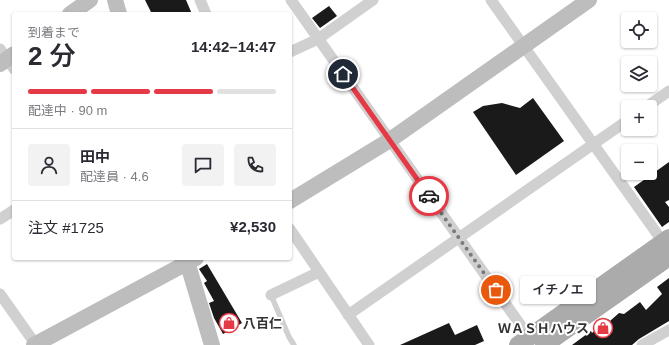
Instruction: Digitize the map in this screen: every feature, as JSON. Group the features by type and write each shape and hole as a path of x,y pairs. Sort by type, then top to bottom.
{"main road":[{"path":"530,342 667,246"}],"street":[{"path":"73,12 90,0"},
{"path":"115,0 118,12"},
{"path":"200,0 205,12"},
{"path":"291,0 459,238 530,342"},
{"path":"292,51 318,39 373,0"},
{"path":"491,0 667,246"},
{"path":"292,200 390,140 589,0"},
{"path":"656,100 669,91"},
{"path":"348,315 621,125"},
{"path":"0,219 12,211"},
{"path":"292,232 369,345"},
{"path":"0,294 35,345 190,260 212,345"},
{"path":"271,295 319,272"},
{"path":"642,345 669,330"}],"lane":[{"path":"271,295 294,345"}],"building":[{"path":"145,0 186,0 191,12 151,12"},
{"path":"329,6 337,16 320,28 312,18"},
{"path":"533,98 564,141 516,175 473,112 483,106 502,103 520,108"},
{"path":"669,162 669,200 665,202 669,207 669,222 662,227 634,187 644,180 657,180 657,171"},
{"path":"207,264 242,323 223,334 214,318 209,303 214,301 204,283 207,281 199,269"},
{"path":"669,278 669,321 639,339 632,345 572,345 591,331 592,333 608,319 610,321 619,313 624,314 640,302 646,310 662,294 657,287"},
{"path":"449,323 455,335 477,325 484,341 475,345 400,345"}],"way so far":[{"path":"429,196 496,290"}],"place":[{"name":"イチノエ","path":"496,290"},
{"name":"八百仁","path":"229,323"},
{"name":"ＷＡＳＨハウス","path":"603,328"}],"route":[{"path":"343,74 429,196"}]}
